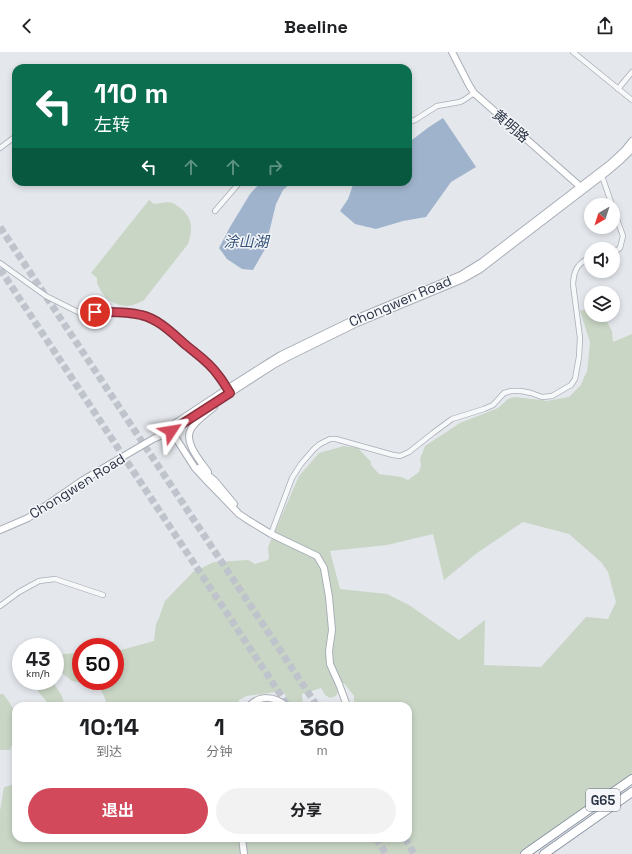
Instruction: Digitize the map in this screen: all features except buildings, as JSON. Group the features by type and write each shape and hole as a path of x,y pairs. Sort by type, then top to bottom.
{"highway":[{"name":"G65","path":"525,854 632,779"},
{"name":"G65","path":"544,854 632,792"}],"main road":[{"name":"黄明路","path":"452,52 474,93 582,189"},
{"name":"Chongwen Road","path":"582,189 618,157 632,141"},
{"name":"Chongwen Road","path":"0,530 28,518 83,480 171,429 229,391 268,363 355,319 469,271 602,176 632,149"},
{"path":"229,391 194,425 189,434 190,443 196,455 230,502"},
{"path":"171,429 196,466 214,480"},
{"path":"171,429 195,468 244,517 271,534 317,556 324,568 330,597 332,630 329,651 330,664 346,702"},
{"path":"212,486 210,480 214,480"},
{"path":"254,702 258,699 273,698 282,702"},
{"path":"242,842 244,854"}],"street":[{"path":"573,52 632,100"},
{"path":"618,88 632,72"},
{"path":"412,121 437,106 460,102 474,93"},
{"path":"0,148 12,139"},
{"path":"602,176 610,198"},
{"path":"215,211 237,186"},
{"path":"620,228 623,236 620,248"},
{"path":"271,534 292,478 301,464 314,449 324,441 330,439 343,441 400,456 409,452 452,419 493,405 504,393 511,391 531,393 542,397 552,396 571,385 575,379 579,357 580,338 574,276 576,268 584,260"},
{"path":"0,263 46,296 80,313 125,312 141,315 159,323 205,361 219,375 229,391"},
{"path":"0,606 19,592 39,581 55,579 103,594"}],"green space":[{"path":"149,200 154,204 171,202 184,211 191,224 190,239 188,244 144,300 131,306 119,305 109,300 101,292 97,283 97,278 91,273"},
{"path":"584,310 584,322 607,322 612,331 613,342 632,334 632,778 519,854 0,854 0,811 4,787 12,785 12,842 412,842 412,702 354,702 354,696 344,683 341,685 336,696 330,698 325,695 321,688 302,694 303,702 286,702 285,694 282,691 247,696 239,700 239,702 106,702 101,690 124,690 124,649 154,641 156,624 165,601 193,572 214,562 248,560 255,564 268,560 268,547 299,476 319,453 344,446 358,448 371,462 371,465 379,474 401,477 408,480 419,472 421,465 420,459 425,446 460,423 498,408 508,399 514,397 546,401 569,397 581,385 587,372 590,342 580,311","holes":["523,522 569,534 601,562 608,572 616,602 608,619 586,617 541,667 484,665 485,620 459,640 409,605 387,594 340,589 330,551 387,545 433,534 444,580 477,553"]},
{"path":"64,654 72,654 72,681 64,674"},
{"path":"37,690 58,690 64,702 46,702"},
{"path":"0,694 3,694 12,707 12,746 10,750 0,750"}],"water":[{"path":"443,118 476,167 451,182 426,217 403,221 376,229 355,224 340,211 348,199 353,186 412,186 412,140"},
{"name":"涂山湖","path":"257,186 288,186 283,190 276,204 265,249 253,270 242,269 227,259 219,248 250,194"}],"tunnel":[{"path":"0,227 314,702"},
{"path":"0,269 285,702"},
{"path":"378,842 386,854"},
{"path":"407,842 414,854"}],"route":[{"path":"95,312 125,312 150,318 159,323 205,361 219,375 230,393 171,431"}]}
